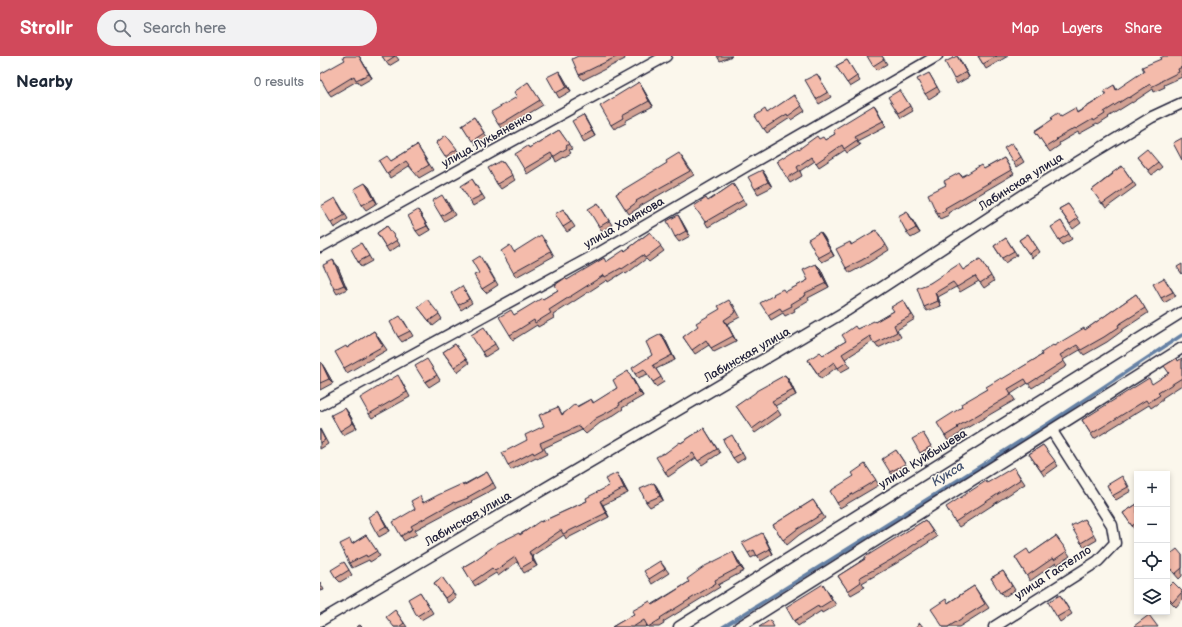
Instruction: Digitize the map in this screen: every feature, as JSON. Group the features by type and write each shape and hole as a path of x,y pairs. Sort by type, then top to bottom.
{"street":[{"name":"улица Лукьяненко","path":"320,246 666,56"},
{"name":"улица Хомякова","path":"320,405 597,254 937,56"},
{"name":"Лабинская улица","path":"320,621 846,311 1025,194 1152,117 1182,103"},
{"name":"улица Куйбышева","path":"678,627 1182,312"},
{"path":"739,627 1182,348"},
{"name":"улица Гастелло","path":"994,627 1098,561 1115,543 1112,525 1052,431"}],"building":[{"path":"359,56 369,74 356,80 354,76 328,92 320,78 320,74 345,60 343,57"},
{"path":"382,56 395,56 386,62"},
{"path":"578,56 618,56 579,75 572,59"},
{"path":"867,56 882,56 884,59 873,66"},
{"path":"957,56 966,72 954,79 945,62"},
{"path":"978,56 997,56 983,64"},
{"path":"1164,56 1182,56 1182,67 1178,69 1179,72 1151,87 1150,84 1104,112 1105,114 1094,121 1093,119 1076,129 1075,128 1056,139 1057,140 1046,147 1035,131 1053,119 1051,117 1058,112 1061,116 1075,108 1077,113 1106,95 1104,91 1114,85 1116,90 1144,71 1142,67 1161,59 1160,58"},
{"path":"847,60 857,76 847,83 836,66"},
{"path":"559,71 567,87 556,93 547,77"},
{"path":"929,73 937,87 925,94 917,79"},
{"path":"817,74 828,92 816,99 805,80"},
{"path":"528,82 540,100 501,124 498,124 491,112 517,97 514,92"},
{"path":"639,82 649,101 622,116 623,118 611,125 600,106"},
{"path":"900,90 910,106 898,113 888,97"},
{"path":"794,95 802,106 788,116 787,114 763,129 755,116 765,109 767,113"},
{"path":"874,105 883,121 854,136 857,140 844,149 842,145 816,163 811,157 797,167 799,171 787,178 777,161 798,148 799,149 817,136 819,139 823,137 825,140 835,134 833,130"},
{"path":"583,115 592,131 581,137 572,121"},
{"path":"474,117 484,133 472,141 462,125"},
{"path":"559,130 569,144 566,146 567,148 553,157 551,153 524,169 515,154 528,146 529,148"},
{"path":"446,135 457,149 445,157 436,143"},
{"path":"1182,138 1182,160 1173,143"},
{"path":"1012,143 1021,157 1013,162 1004,148"},
{"path":"417,145 429,165 415,173 406,161 387,174 379,161 387,156 391,161"},
{"path":"1147,149 1158,162 1148,170 1137,157"},
{"path":"679,153 690,171 636,201 637,202 626,210 616,194 667,163 666,161"},
{"path":"1004,158 1011,170 937,214 928,194 946,185 944,181 959,173 962,177 981,165 984,169"},
{"path":"501,161 512,175 497,184 488,168"},
{"path":"1122,166 1133,182 1102,204 1092,190"},
{"path":"762,170 768,182 755,189 748,177"},
{"path":"472,179 482,195 470,201 461,186"},
{"path":"365,183 374,199 362,205 354,189"},
{"path":"733,184 743,200 705,222 694,206 706,198 708,201"},
{"path":"442,195 451,210 441,216 432,201"},
{"path":"335,198 345,215 331,223 321,206"},
{"path":"598,203 609,221 599,227 588,209"},
{"path":"1068,204 1078,218 1070,224 1059,209"},
{"path":"563,209 571,222 563,227 555,214"},
{"path":"418,210 427,226 416,231 408,216"},
{"path":"907,211 916,228 907,233 898,216"},
{"path":"678,215 686,231 675,237 667,221"},
{"path":"1061,221 1069,234 1059,240 1051,227"},
{"path":"387,226 397,240 386,247 377,233"},
{"path":"876,230 886,245 846,268 836,249 850,242 851,245"},
{"path":"650,232 661,246 645,258 643,255 622,269 621,268 605,277 604,275 549,310 551,313 535,323 534,320 510,335 499,317 511,310 514,315 542,298 543,299 558,290 555,285 565,278 567,280 604,258 606,262 624,250 625,251"},
{"path":"820,232 831,251 818,258 808,239"},
{"path":"1028,234 1037,248 1029,254 1019,240"},
{"path":"541,235 551,251 513,272 501,251 510,245 514,252"},
{"path":"1006,238 1014,251 1002,258 994,246"},
{"path":"361,243 369,256 358,262 351,249"},
{"path":"480,256 495,281 482,289 474,275 479,273 472,261"},
{"path":"980,259 991,276 980,283 975,276 957,287 953,282 935,293 938,301 924,307 917,288 930,283 959,264 963,270"},
{"path":"333,260 344,285 334,289 323,265"},
{"path":"816,264 826,283 805,293 806,295 791,304 792,306 782,311 780,308 768,315 760,303 783,289 785,292 808,280 803,270"},
{"path":"1182,264 1182,274 1177,267"},
{"path":"1164,278 1173,292 1161,298 1153,284"},
{"path":"462,286 469,299 458,305 451,293"},
{"path":"1136,294 1145,308 1118,325 1119,327 1104,337 1081,350 1077,345 1060,355 1064,361 1028,384 1025,379 1008,389 1011,395 957,427 958,428 945,436 937,423 962,407 961,404 987,389 986,387 1042,355 1041,353 1053,345 1054,346 1084,328 1085,330"},
{"path":"427,299 439,314 429,321 418,307"},
{"path":"729,300 736,312 724,320 733,336 711,348 706,340 692,350 683,337 698,326 696,323 720,309 718,306"},
{"path":"903,300 912,315 894,325 897,332 874,344 870,336 842,354 847,362 838,368 834,362 818,374 808,360 820,352 823,355 846,341 842,335 855,326 857,329 874,321 875,322 894,311 891,307"},
{"path":"400,316 410,331 398,337 390,322"},
{"path":"484,327 495,344 482,352 471,335"},
{"path":"374,331 383,346 344,368 335,352 346,346 347,348"},
{"path":"661,334 672,355 653,365 661,377 653,382 644,369 635,374 632,368 652,355 646,342"},
{"path":"455,344 466,359 454,367 443,352"},
{"path":"1177,358 1178,361 1182,358 1182,378 1158,393 1160,395 1148,403 1146,400 1091,434 1082,420 1149,378 1152,384 1169,373 1164,366"},
{"path":"427,359 437,375 425,382 415,366"},
{"path":"321,362 329,379 320,383 320,363"},
{"path":"628,371 639,392 619,403 620,405 596,418 582,430 579,426 540,443 543,449 534,454 533,452 508,465 502,453 527,440 525,435 544,426 539,415 558,407 562,415 575,404 577,407 591,399 593,403 617,388 613,380"},
{"path":"398,375 407,392 369,414 360,398"},
{"path":"785,375 793,390 772,401 778,410 752,429 736,406 756,391"},
{"path":"345,408 353,423 340,431 331,415"},
{"path":"704,428 717,449 698,461 693,453 665,472 656,457 664,454 680,442 681,443"},
{"path":"320,430 325,440 320,443"},
{"path":"923,433 931,446 920,453 912,439"},
{"path":"732,435 742,453 733,458 723,440"},
{"path":"1043,445 1055,461 1041,471 1029,454"},
{"path":"896,450 905,464 890,472 882,459"},
{"path":"865,464 876,480 837,503 830,491 854,476 852,473"},
{"path":"1014,467 1021,479 955,522 946,507 986,481 987,483"},
{"path":"487,472 493,483 468,498 455,503 454,502 411,526 413,529 401,536 393,522 415,509 411,501 420,496 423,503 462,484 463,486"},
{"path":"617,473 624,488 600,501 606,513 563,534 561,530 529,552 533,561 521,568 515,557 495,571 492,568 472,582 463,567 498,543 519,533 520,535 540,521 541,522 587,501 586,498 609,486 605,479"},
{"path":"1122,476 1128,487 1112,496 1107,485"},
{"path":"654,483 660,496 646,502 640,489"},
{"path":"813,500 822,514 783,540 773,525"},
{"path":"1134,506 1134,524 1132,526 1123,513"},
{"path":"378,511 386,526 376,532 368,517"},
{"path":"1084,519 1094,535 1081,543 1071,526"},
{"path":"925,520 933,532 894,558 859,578 861,582 848,591 838,576 865,559 865,557"},
{"path":"762,533 770,549 757,556 754,550 748,553 742,543"},
{"path":"366,535 377,551 367,557 366,555 349,563 340,544 350,539 352,544"},
{"path":"1056,536 1067,551 1054,560 1053,558 1027,576 1015,557 1027,549 1030,554"},
{"path":"1177,549 1182,555 1182,568 1175,574 1170,568 1170,555"},
{"path":"733,552 740,567 715,580 716,583 660,618 661,619 648,627 644,620 633,627 612,627 634,614 632,611 650,601 653,605 689,582 687,579 705,566"},
{"path":"660,561 665,569 649,579 644,571"},
{"path":"344,562 349,570 336,578 331,570"},
{"path":"1003,571 1012,586 1000,593 991,578"},
{"path":"442,577 453,592 445,598 434,583"},
{"path":"1173,582 1182,591 1173,602 1170,599 1170,585"},
{"path":"823,584 832,600 819,608 818,606 794,621 786,607"},
{"path":"974,586 985,604 948,627 943,627 931,609 946,599 948,603"},
{"path":"420,592 430,608 417,616 408,599"},
{"path":"1060,595 1069,610 1057,617 1048,602"},
{"path":"395,610 404,623 399,627 394,627 386,617"},
{"path":"1149,615 1158,627 1135,627 1134,626"},
{"path":"770,620 774,627 759,627"},
{"path":"920,623 923,627 915,627"}],"waterway":[{"name":"Кукса","path":"723,627 1049,423 1182,335"}]}
